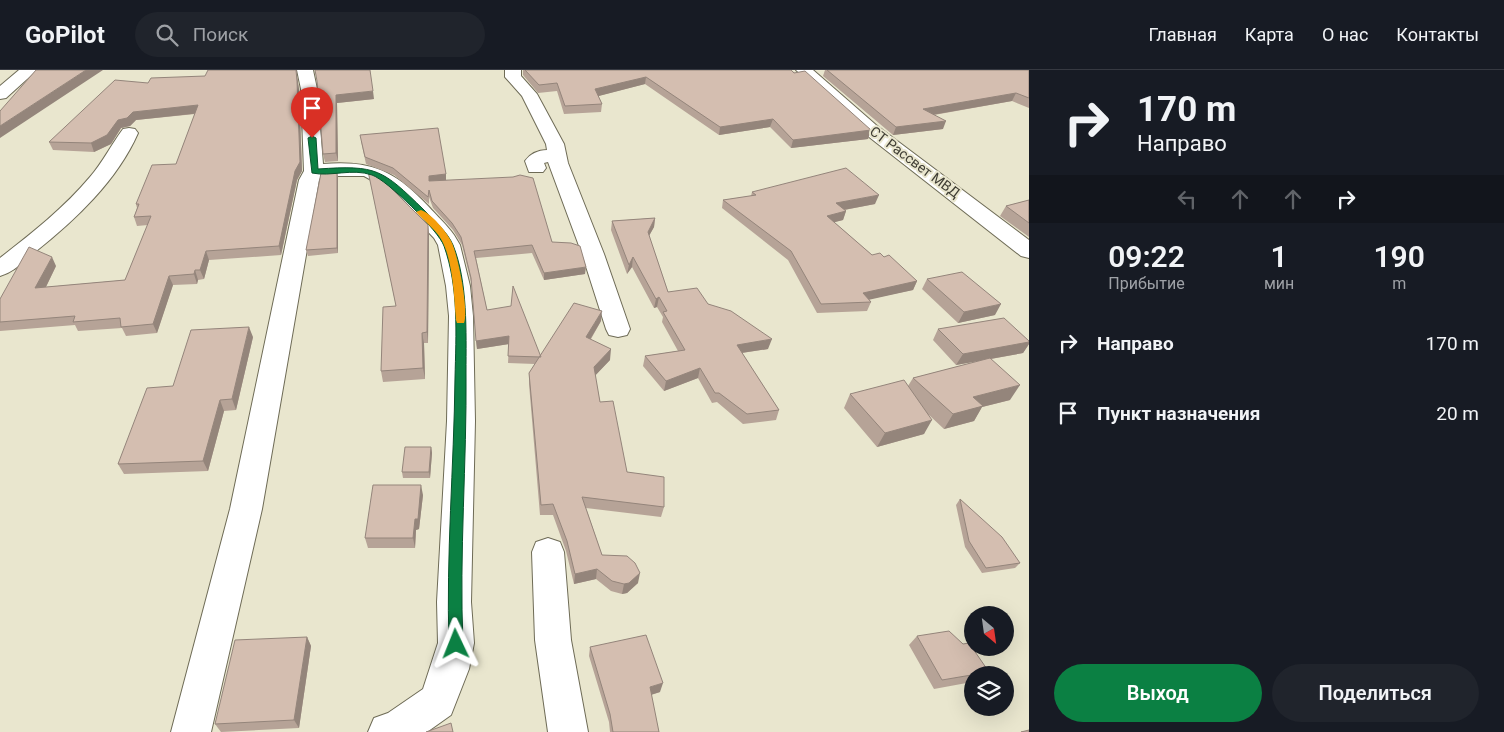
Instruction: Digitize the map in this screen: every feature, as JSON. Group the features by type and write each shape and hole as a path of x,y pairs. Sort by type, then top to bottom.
{"street":[{"path":"0,94 29,70"},
{"path":"190,732 246,509 308,180 314,171 309,89 305,70"},
{"path":"513,70 513,77 529,94 555,144 557,156 607,292 618,329"},
{"name":"СТ Рассвет МВД","path":"804,70 870,129 1029,251"},
{"path":"0,269 48,233 91,190 125,143 129,133"},
{"path":"536,168 534,161 542,156 557,156"},
{"path":"314,171 353,169 374,173 389,181 443,235 449,245 458,286 461,316 461,369 454,602 456,644 450,669 438,702 399,728 388,732"},
{"path":"548,552 553,640 568,732"}],"building":[{"path":"36,70 86,70 0,126 0,111"},
{"path":"208,70 296,70 300,162 295,171 279,246 206,251 200,270 195,270 194,274 169,276 153,324 121,327 120,318 73,322 75,316 0,322 0,299 29,247 52,257 35,288 125,280 151,216 134,217 139,204 136,204 152,165 176,164 198,105 133,112 127,118 118,120 107,135 91,143 49,142 115,80 148,83 151,78 205,76"},
{"path":"315,70 370,70 373,91 336,95 336,153 323,154"},
{"path":"525,70 791,70 794,73 805,71 871,130 793,140 773,119 720,127 646,77 595,89 602,104 565,106 557,83 539,85"},
{"path":"827,70 1029,70 1029,98 1016,93 923,109 946,121 896,127"},
{"path":"438,128 446,174 429,176 429,181 513,177 520,175 533,178 552,242 571,243 580,246 586,267 544,273 532,245 474,251 487,310 511,306 513,286 541,357 508,356 509,336 476,341 471,278 461,237 452,223 432,201 429,190 428,197 393,168 365,157 360,135"},
{"path":"846,168 879,195 836,203 846,211 827,216 872,255 880,253 884,257 889,255 917,281 863,293 871,302 821,304 791,251 723,200 756,195 752,192"},
{"path":"368,171 383,180 428,225 427,332 422,333 423,368 381,371 383,307 396,306"},
{"path":"321,173 337,173 337,248 306,250"},
{"path":"1029,200 1029,223 1006,206"},
{"path":"655,218 648,232 668,292 697,288 708,304 731,311 772,339 737,345 779,410 747,414 719,393 715,393 700,368 666,381 645,356 685,350 663,312 667,311 659,297 656,299 633,257 629,265 612,221"},
{"path":"962,272 1001,304 964,312 927,279"},
{"path":"574,303 602,311 586,337 611,349 594,367 600,402 613,401 627,472 664,477 664,507 582,497 602,555 627,556 635,563 640,573 629,583 624,584 612,581 597,569 575,574 567,541 553,504 541,505 529,373"},
{"path":"1004,318 1029,342 963,354 938,329"},
{"path":"249,327 232,399 220,400 203,461 118,464 147,388 173,386 191,330"},
{"path":"990,358 1020,385 973,397 983,406 953,414 913,378"},
{"path":"904,380 932,420 885,433 850,394"},
{"path":"405,447 431,447 429,472 402,472"},
{"path":"373,485 421,485 418,519 415,519 413,538 365,538"},
{"path":"960,499 1002,537 1020,563 986,568 969,541"},
{"path":"949,631 964,644 964,656 978,656 985,666 964,666 964,676 942,680 917,636"},
{"path":"646,635 663,683 650,687 659,732 613,732 610,714 590,647"},
{"path":"307,637 294,720 215,724 235,640"},
{"path":"451,723 453,732 426,732"}],"slow traffic":[{"path":"421,212 443,235 449,245 458,286 461,320"}],"route":[{"path":"312,138 314,171 353,169 374,173 389,181 443,235 449,245 458,286 461,316 461,421 457,473 454,602 456,644"}]}
